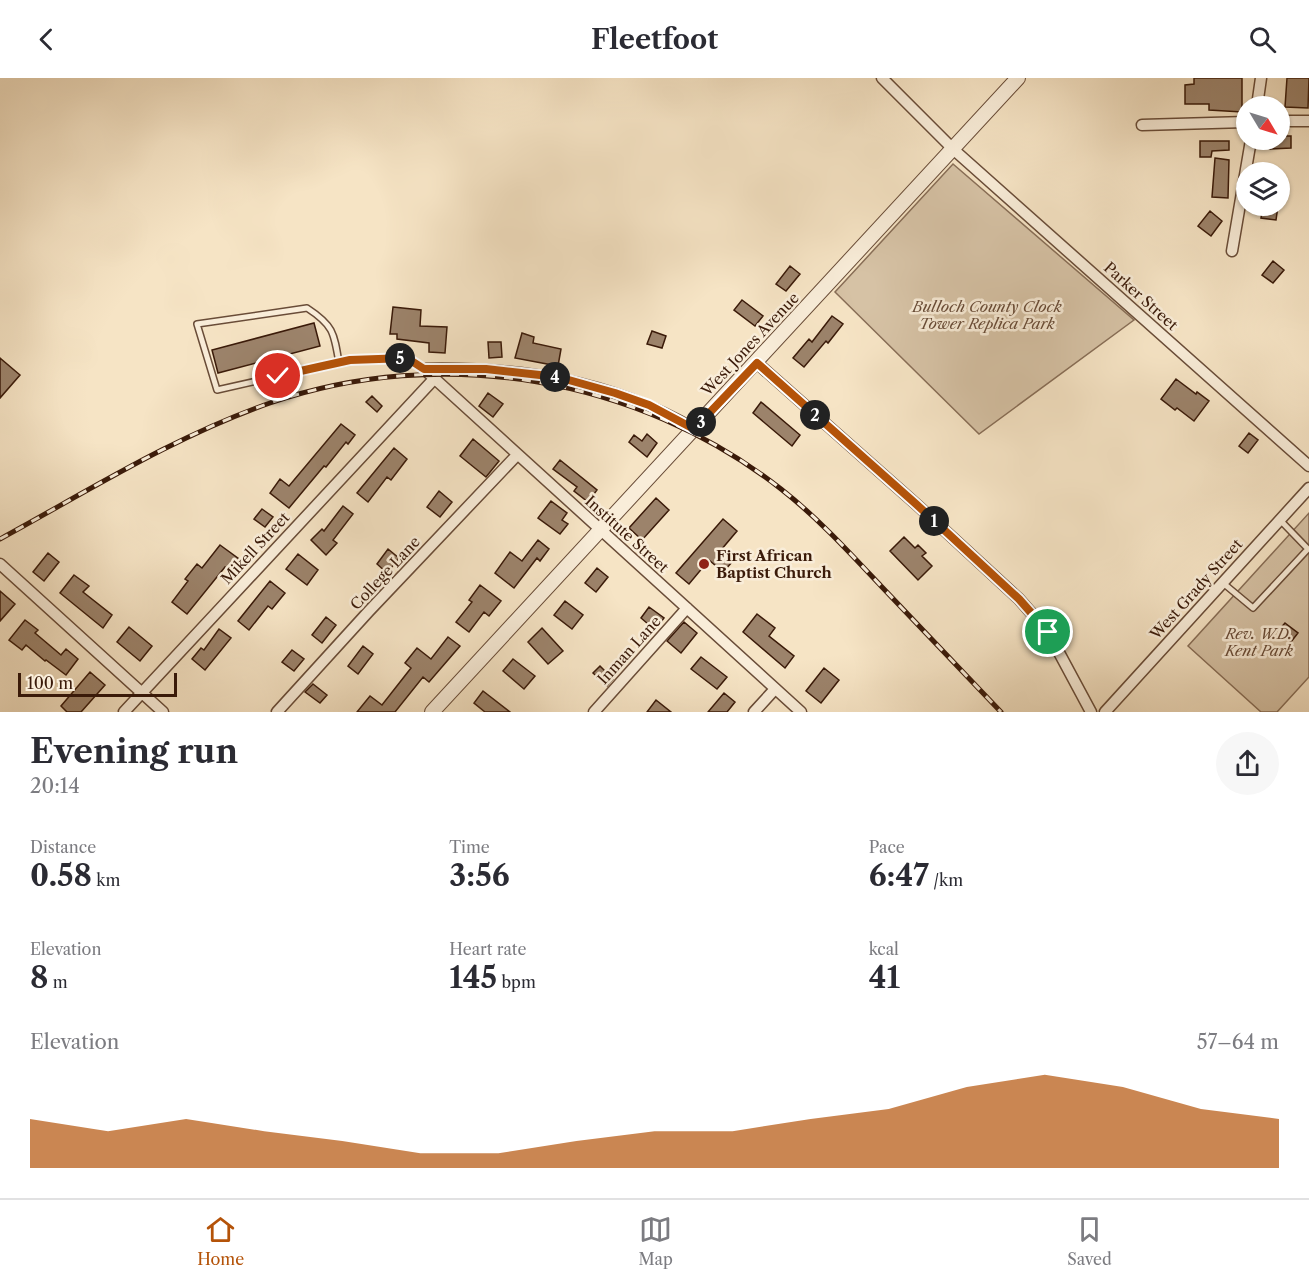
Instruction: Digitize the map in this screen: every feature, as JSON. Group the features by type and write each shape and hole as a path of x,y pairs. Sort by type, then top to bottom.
{"street":[{"name":"Parker Street","path":"882,78 953,148 1309,466"},
{"name":"West Jones Avenue","path":"432,712 1018,78"},
{"path":"1258,96 1261,78"},
{"path":"1290,122 1309,121"},
{"path":"1142,125 1236,122"},
{"path":"1233,251 1249,150"},
{"path":"757,363 1019,599 1048,632 1091,712"},
{"path":"424,369 486,369 558,377 649,405 694,429"},
{"name":"Institute Street","path":"424,369 801,712"},
{"name":"Mikell Street","path":"124,712 434,379"},
{"name":"College Lane","path":"277,712 517,455"},
{"name":"West Grady Street","path":"1105,712 1309,488"},
{"path":"0,564 163,712"},
{"name":"Inman Lane","path":"594,712 687,608"},
{"path":"754,712 776,689"}],"lane":[{"path":"339,363 335,340 326,320 307,308 197,324 217,390 339,363 350,360 407,358 424,369"},
{"path":"1222,582 1253,608 1308,549 1280,520"}],"green space":[{"name":"Bulloch County Clock Tower Replica Park","path":"953,164 1134,320 979,434 835,292"},
{"name":"Rev. W.D. Kent Park","path":"1309,513 1309,677 1277,712 1261,712 1188,646"}],"building":[{"path":"1194,78 1242,78 1242,96 1236,96 1236,112 1209,110 1209,104 1185,104 1185,85 1194,84"},
{"path":"1287,78 1309,78 1308,108 1290,107 1290,96 1286,96"},
{"path":"1200,141 1229,141 1229,150 1212,151 1211,157 1200,157"},
{"path":"1215,158 1229,160 1228,198 1212,197"},
{"path":"1210,211 1222,221 1211,236 1198,226"},
{"path":"1261,216 1277,216 1276,220 1261,218"},
{"path":"1273,261 1284,270 1273,283 1262,275"},
{"path":"790,266 800,274 786,291 776,284"},
{"path":"742,300 763,316 755,326 734,310"},
{"path":"393,307 421,310 420,326 447,327 445,353 429,352 429,343 397,339 397,334 390,334"},
{"path":"832,316 843,324 804,367 793,358 809,339 812,342"},
{"path":"314,323 320,346 218,373 212,350"},
{"path":"652,331 666,336 662,348 647,344"},
{"path":"522,333 534,337 533,343 561,349 558,366 515,358"},
{"path":"488,342 501,342 502,357 489,358"},
{"path":"0,358 20,375 0,398"},
{"path":"1176,379 1209,401 1194,421 1161,399"},
{"path":"488,393 503,404 493,417 479,406"},
{"path":"372,396 382,406 377,412 366,402"},
{"path":"761,402 800,435 792,446 753,413"},
{"path":"341,424 355,435 348,444 346,442 326,467 324,466 289,508 270,493 280,479 289,486"},
{"path":"1249,433 1258,440 1248,453 1239,446"},
{"path":"647,434 657,443 647,457 629,442 634,435 642,441"},
{"path":"473,439 499,461 486,477 460,456"},
{"path":"394,448 407,459 391,480 387,477 368,502 357,493"},
{"path":"560,460 597,490 588,502 574,491 577,487 553,469"},
{"path":"439,491 452,502 440,517 427,507"},
{"path":"656,498 669,510 642,540 629,528"},
{"path":"551,501 567,513 562,520 568,524 560,534 538,518"},
{"path":"343,506 353,514 333,540 337,543 326,555 311,540 322,529 324,531"},
{"path":"262,509 273,517 265,527 254,519"},
{"path":"723,519 737,531 721,550 733,561 723,572 709,560 689,584 676,573"},
{"path":"904,537 915,548 918,545 926,553 922,556 932,566 918,580 890,551"},
{"path":"538,540 549,549 540,561 537,558 514,588 495,573 510,552 522,561"},
{"path":"220,545 239,559 230,570 225,567 187,614 172,602 188,581 185,579 197,564 202,568"},
{"path":"388,549 399,558 387,573 377,564"},
{"path":"48,553 59,562 44,581 33,572"},
{"path":"298,554 318,570 307,585 286,569"},
{"path":"597,568 608,577 596,592 585,583"},
{"path":"74,575 89,586 83,592 112,615 103,628 60,593"},
{"path":"270,581 285,593 272,609 268,606 249,630 238,621"},
{"path":"480,585 501,601 489,616 484,612 469,632 456,622 472,602 469,600"},
{"path":"0,591 15,604 0,621"},
{"path":"565,601 583,615 572,629 554,615"},
{"path":"649,607 664,618 655,630 641,618"},
{"path":"757,614 775,628 769,636 794,656 785,668 743,632"},
{"path":"326,617 336,625 322,643 312,635"},
{"path":"25,620 38,630 35,633 61,655 66,649 78,659 66,675 26,645 22,650 9,640"},
{"path":"684,622 697,633 681,653 667,641"},
{"path":"1285,623 1298,633 1291,642 1278,631"},
{"path":"129,627 152,646 140,661 117,642"},
{"path":"542,628 563,651 548,664 528,642"},
{"path":"219,629 231,638 205,670 192,659 201,648 204,650"},
{"path":"448,637 460,646 429,682 423,677 395,712 357,712 370,696 382,705 411,668 405,663 417,648 431,659"},
{"path":"363,646 373,654 358,674 348,666"},
{"path":"292,650 304,659 294,671 282,662"},
{"path":"701,657 727,677 717,689 691,669"},
{"path":"513,659 535,676 524,689 503,671"},
{"path":"600,666 613,679 607,686 593,673"},
{"path":"824,668 839,680 821,703 806,691"},
{"path":"90,672 105,685 81,712 67,712 61,706"},
{"path":"313,684 327,695 320,703 305,692"},
{"path":"483,691 510,712 485,712 474,703"},
{"path":"724,693 735,702 727,712 708,712"},
{"path":"656,700 671,712 647,712"}],"railway":[{"path":"0,539 166,448 200,431 270,403 335,385 402,376 470,375 536,382 602,397 665,420 725,451 781,489 833,536 1001,712"}],"place":[{"name":"First African Baptist Church","path":"704,564"}],"route":[{"path":"278,376 350,360 407,358 424,369 486,369 558,377 649,405 694,429 757,363 1019,599 1048,632"}]}
